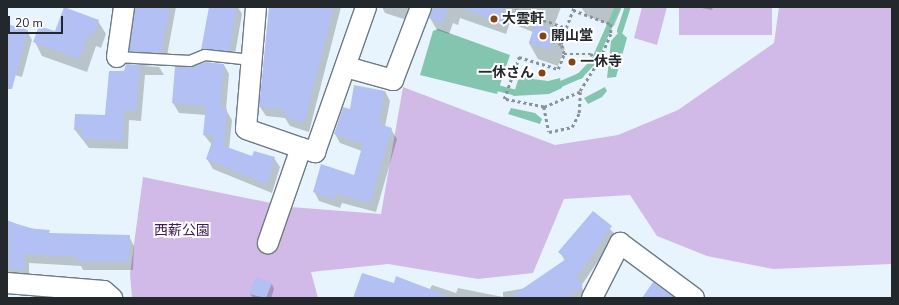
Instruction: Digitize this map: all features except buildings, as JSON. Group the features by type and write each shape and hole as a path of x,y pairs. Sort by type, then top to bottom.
{"street":[{"path":"117,57 124,7"},
{"path":"256,7 246,129 315,152 366,7"},
{"path":"346,66 393,80 421,7"},
{"path":"268,243 301,148"},
{"path":"592,298 620,244 694,298"},
{"path":"7,284 104,290 112,298"}],"lane":[{"path":"117,57 190,61 205,55 252,60"}],"path":[{"path":"502,15 513,9 566,28"},
{"path":"544,107 549,132 572,127 579,113 580,92 599,57 610,26 573,9 561,44 564,54 558,70 519,57 504,99 509,102 544,107 580,92"},
{"path":"565,32 579,37"},
{"path":"553,41 561,44"},
{"path":"564,54 590,54 599,57"}],"green space":[{"path":"642,7 667,7 657,45 634,38"},
{"path":"679,7 772,7 772,35 679,35"},
{"name":"西薪公園","path":"779,7 892,7 892,264 773,269 707,256 657,236 630,195 564,199 533,273 478,279 388,264 311,272 318,298 132,298 130,274 143,177 291,207 381,214 403,87 555,145 618,135 678,110 774,43"}],"shaded area":[{"path":"438,29 510,55 497,94 420,75 433,31"},
{"path":"620,31 627,38 616,77 607,78 611,41"},
{"path":"525,78 548,81 560,78 562,88 549,94 513,96 518,80"},
{"path":"605,87 607,91 602,97 588,104 584,98"},
{"path":"511,108 535,113 542,119 540,124 508,114"}],"waterway":[{"path":"561,84 580,76 594,61 618,7"},
{"path":"620,31 628,7"},
{"path":"498,88 513,92"}],"place":[{"name":"大雲軒","path":"494,19"},
{"name":"開山堂","path":"543,36"},
{"name":"一休寺","path":"572,62"},
{"name":"一休さん","path":"542,73"}]}
